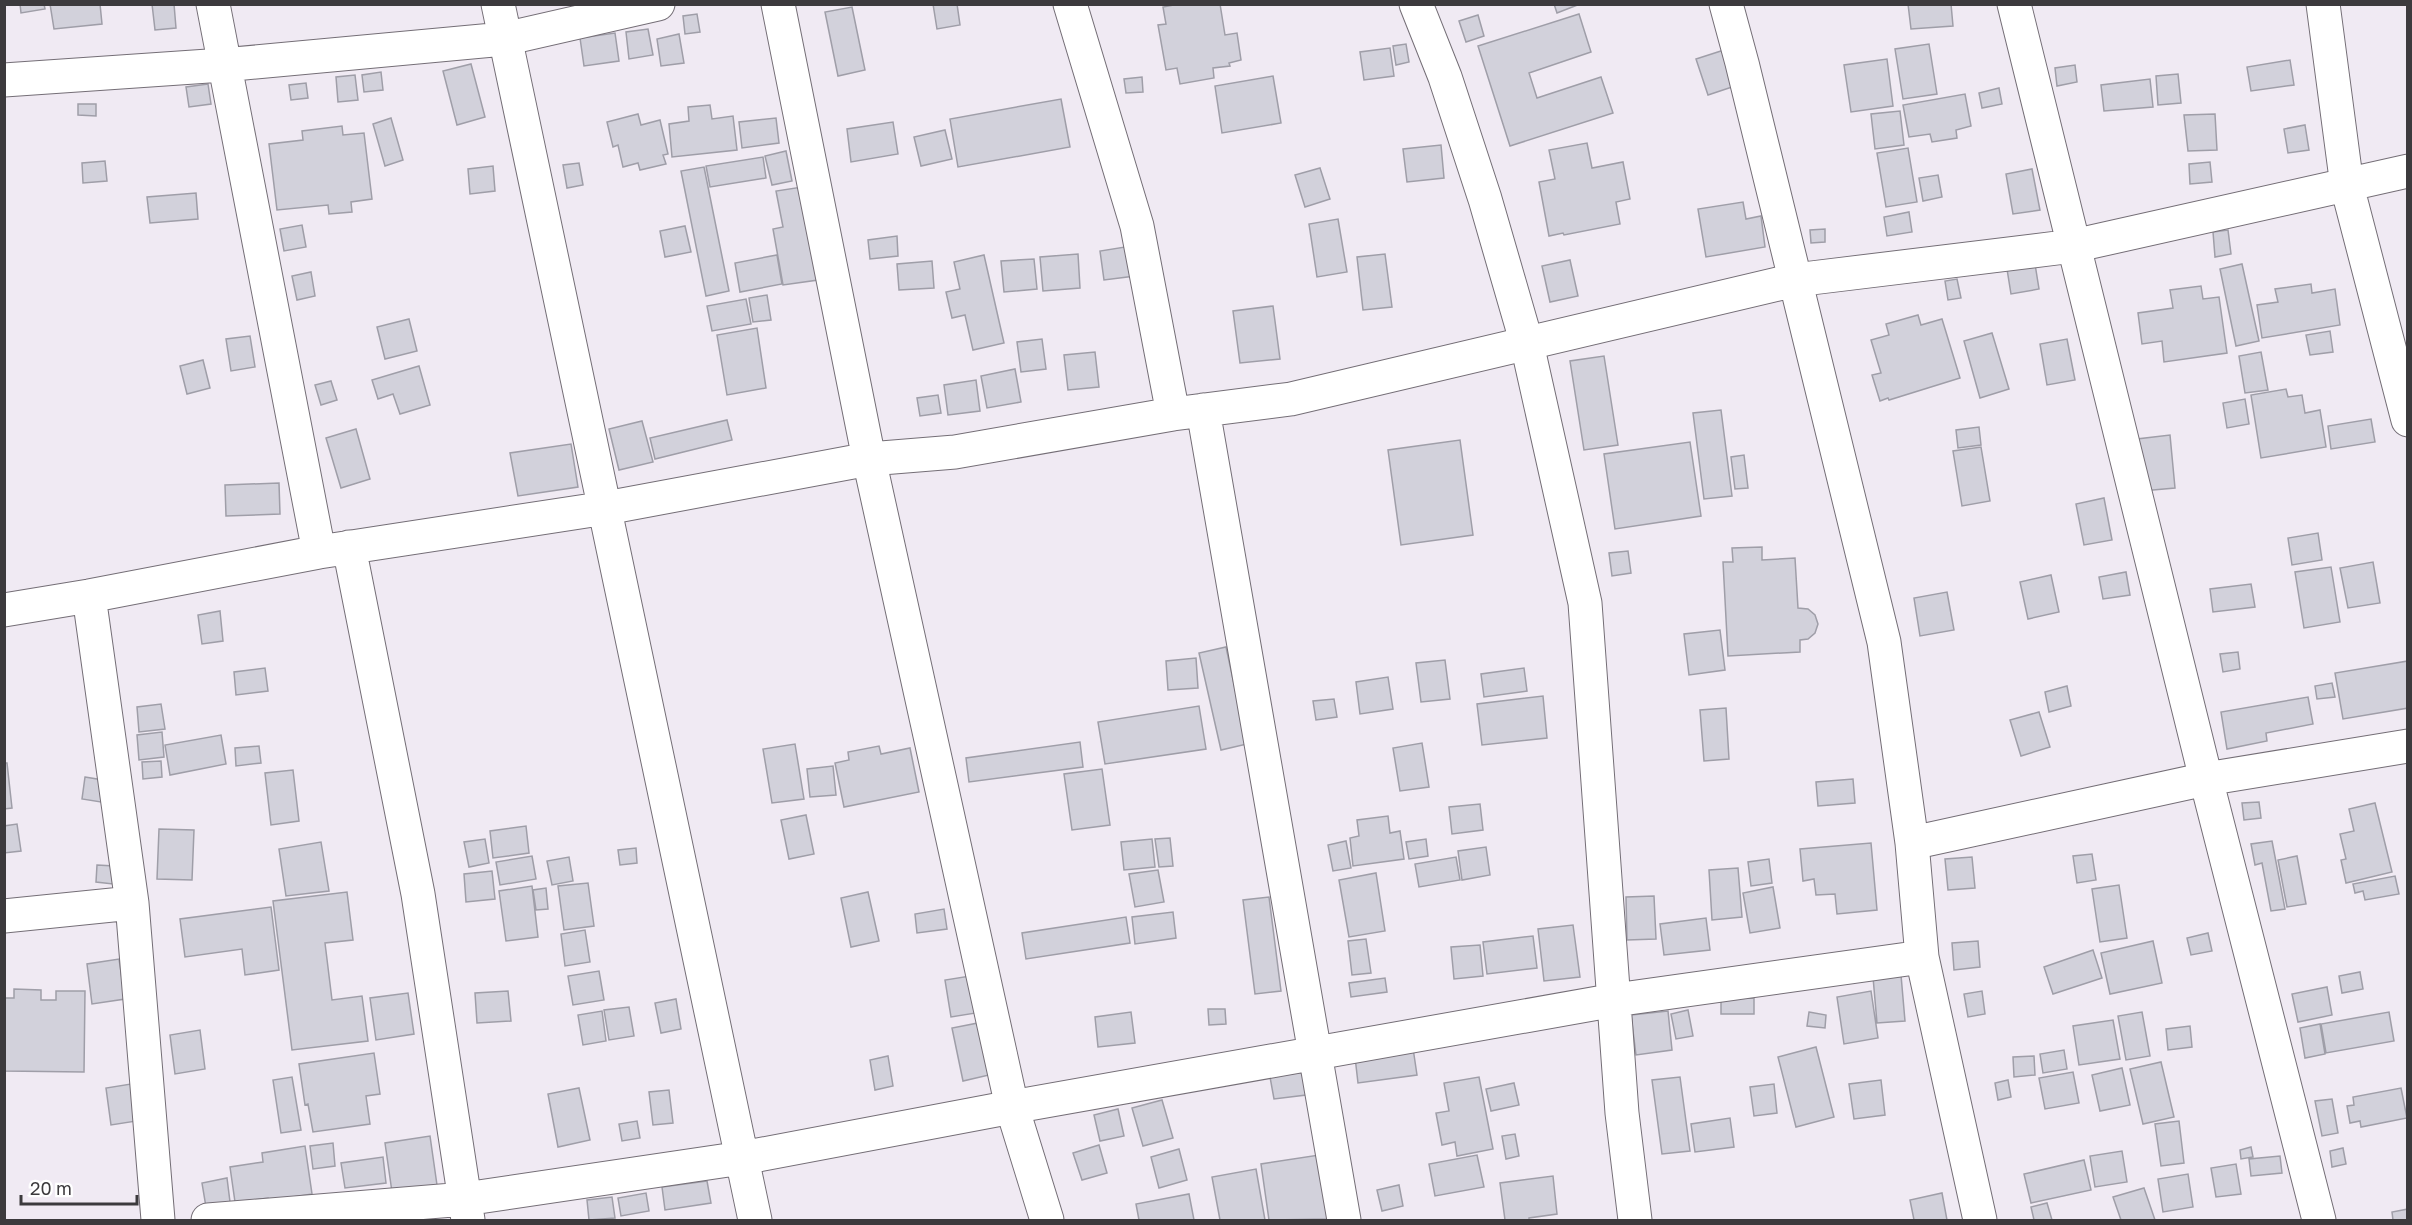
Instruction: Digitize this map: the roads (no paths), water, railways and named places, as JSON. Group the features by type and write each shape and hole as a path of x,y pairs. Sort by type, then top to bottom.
{"street":[{"path":"213,4 223,65 334,549 418,894 466,1210"},
{"path":"498,4 755,1221"},
{"path":"4,80 223,65 504,39 658,4"},
{"path":"778,4 869,459 1012,1107 1047,1221"},
{"path":"1070,4 1137,226 1188,412 1315,1053 1344,1221"},
{"path":"1416,4 1445,77 1481,188 1527,344 1585,603 1622,1113 1635,1221"},
{"path":"1726,4 1884,642 1912,843 1922,957 1980,1221"},
{"path":"2014,4 2206,779 2319,1221"},
{"path":"2323,4 2347,186 2408,420"},
{"path":"4,610 334,549 606,508 869,459 955,452 1188,412 1291,399 1796,280 2073,246 2408,171"},
{"path":"89,596 132,903 158,1221"},
{"path":"1912,843 2206,779 2408,746"},
{"path":"4,916 132,903"},
{"path":"208,1221 466,1210 1012,1107 1615,1000 1922,957"}]}
